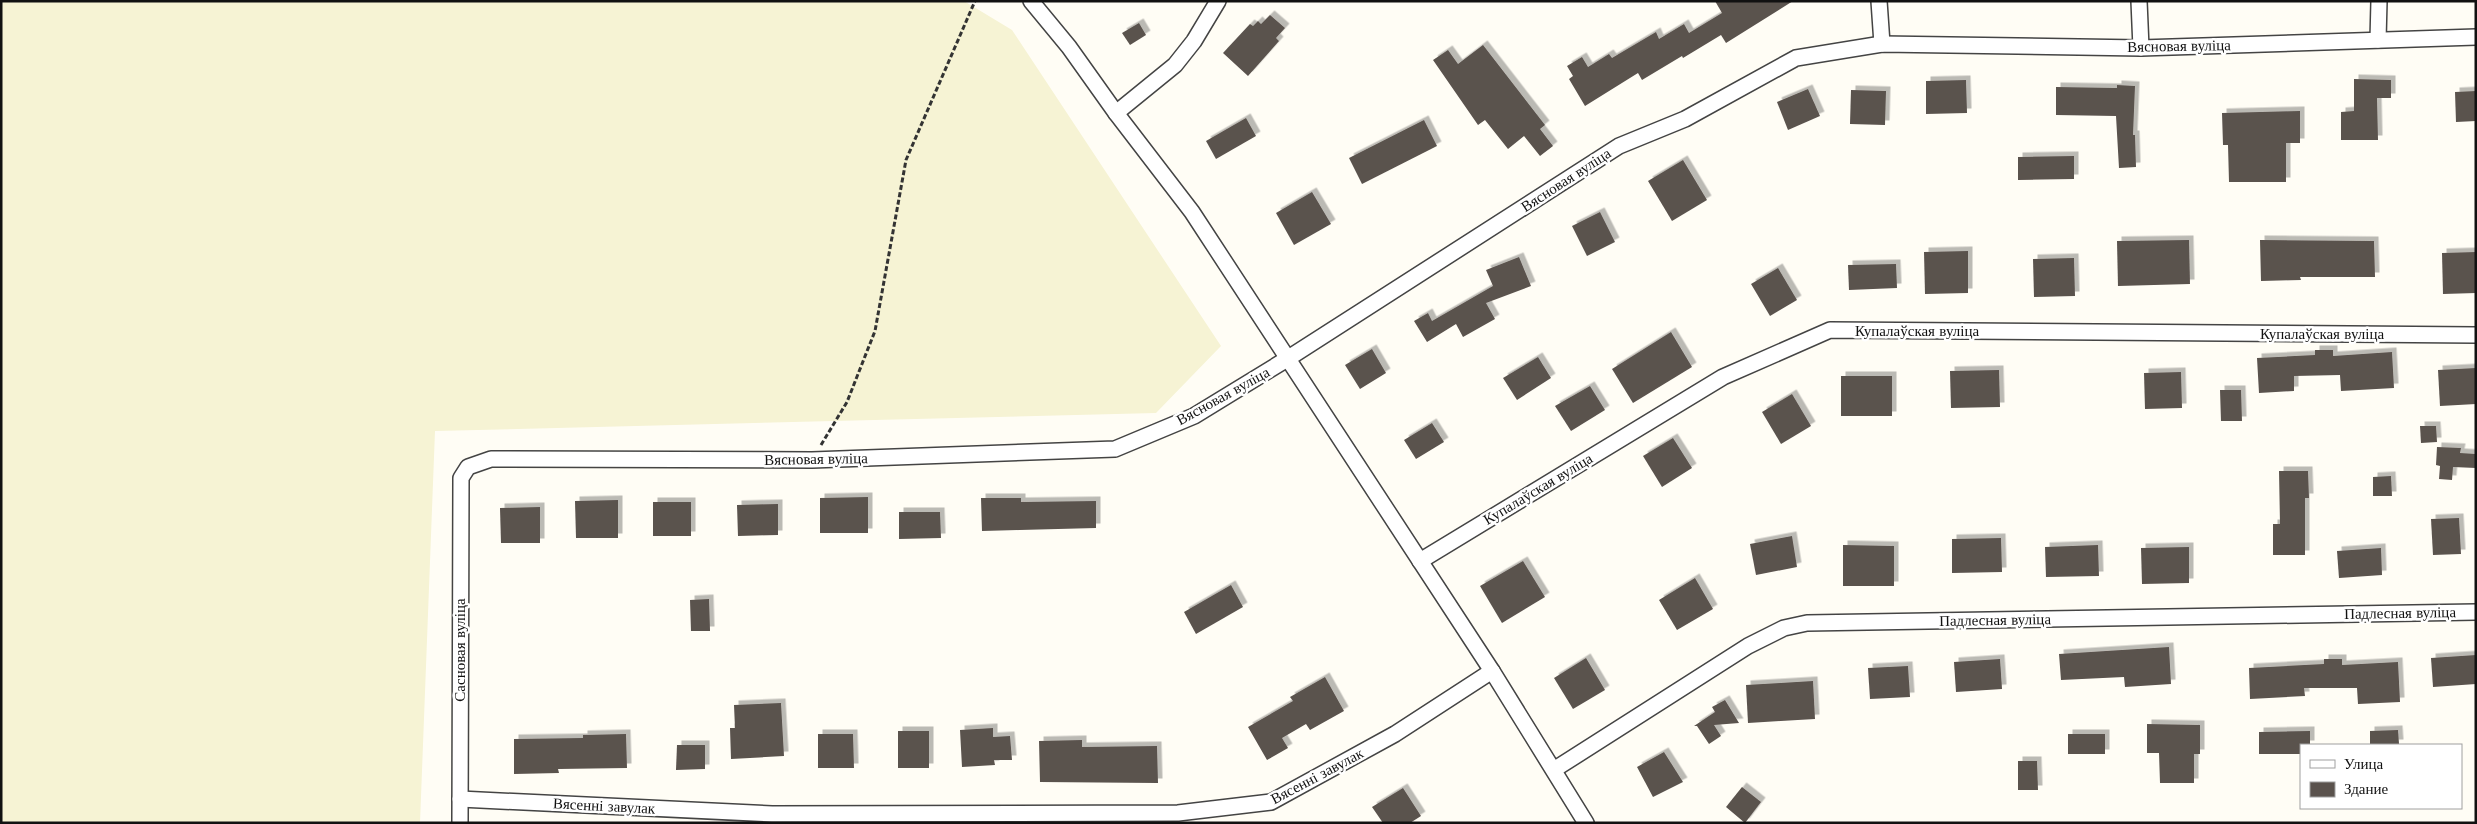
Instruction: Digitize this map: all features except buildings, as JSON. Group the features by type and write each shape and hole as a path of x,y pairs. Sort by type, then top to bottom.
{"street":[{"path":"1031,1 1069,46 1116,113 1192,212 1492,671 1586,823"},
{"path":"1116,113 1175,65 1194,41 1218,1"},
{"path":"1879,1 1882,44"},
{"path":"2139,1 2141,48"},
{"path":"2378,40 2379,1"},
{"name":"Вясновая вуліца","path":"461,478 468,467 491,459 812,460 1115,449 1194,416 1287,360 1618,146 1685,119 1796,58 1882,44 2141,48 2476,37"},
{"name":"Купалаўская вуліца","path":"1420,561 1723,377 1830,330 2476,335"},
{"name":"Сасновая вуліца","path":"460,823 461,478"},
{"name":"Падлесная вуліца","path":"1554,769 1748,646 1784,628 1807,623 2476,612"},
{"name":"Вясенні завулак","path":"460,799 772,814 1178,813 1271,802 1387,738 1492,671"}],"path":[{"path":"812,460 847,402 875,331 906,160 975,1"}],"shaded area":[{"path":"1,1 964,1 1012,30 1221,346 1156,413 435,431 420,823 1,823"}]}
